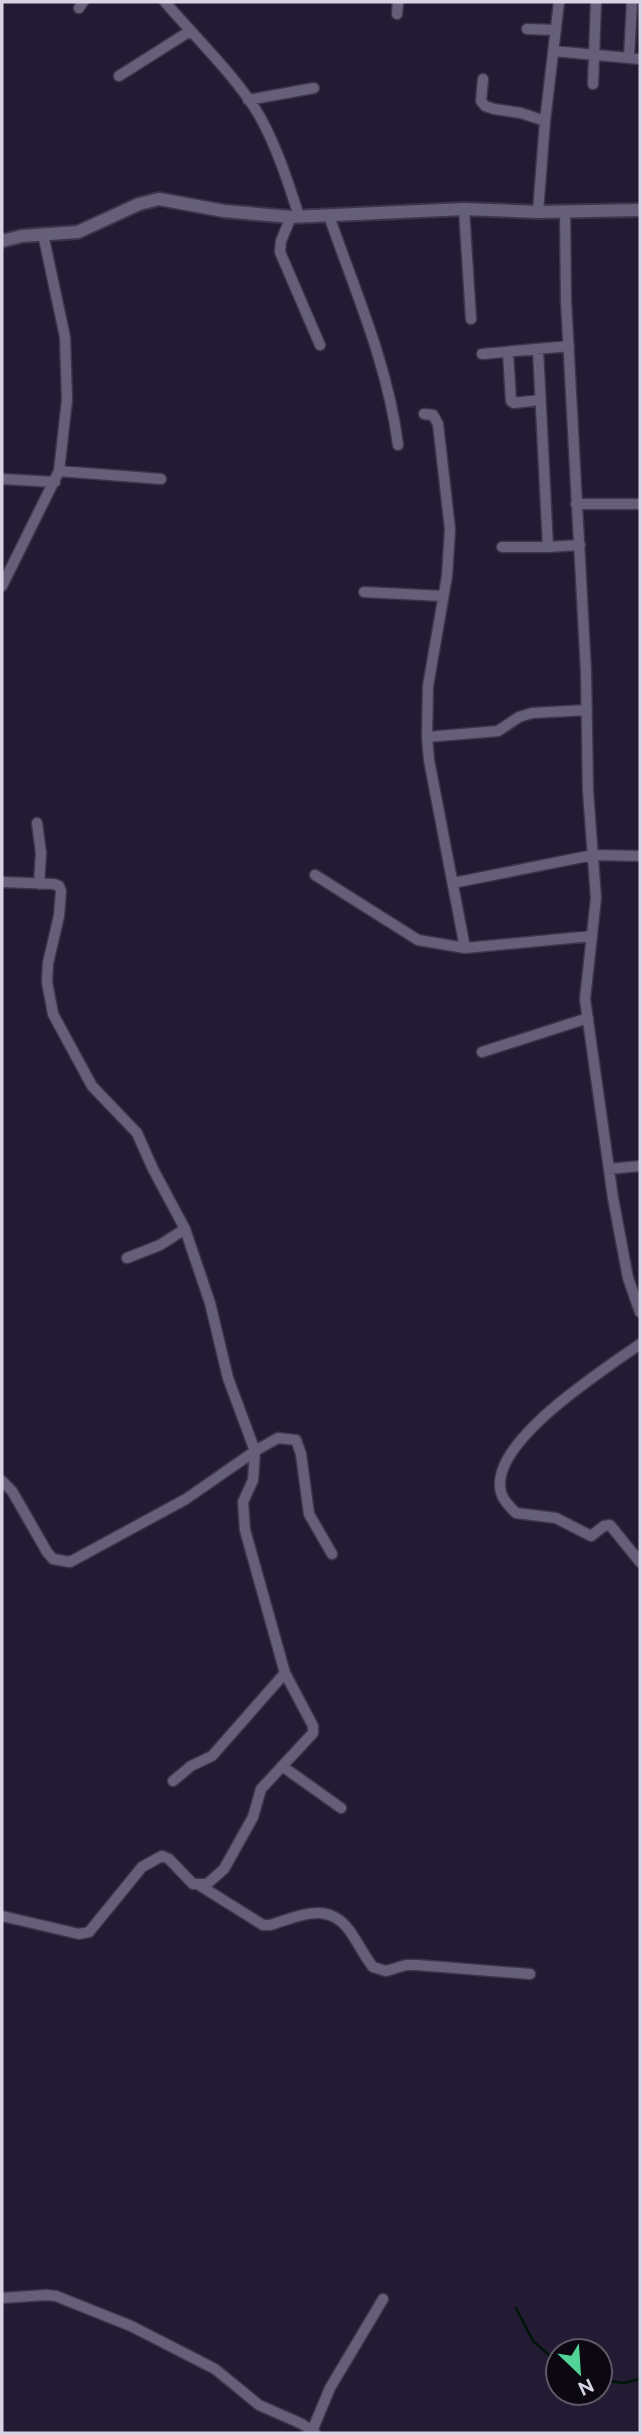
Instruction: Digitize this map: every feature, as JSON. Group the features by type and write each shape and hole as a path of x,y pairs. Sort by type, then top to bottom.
{"street":[{"path":"165,2 248,100 272,141 295,217 281,241 280,252 320,345"},
{"path":"397,14 398,2"},
{"path":"538,212 559,2"},
{"path":"593,84 596,2"},
{"path":"553,51 635,59 632,2"},
{"path":"527,29 556,30"},
{"path":"119,76 190,31"},
{"path":"483,79 481,102 485,106 545,121"},
{"path":"248,100 314,88"},
{"path":"2,241 43,234 78,232 139,204 159,199 176,200 224,211 295,217 464,208 538,212 640,210"},
{"path":"464,208 471,319"},
{"path":"565,212 566,300 580,545 588,791 596,898 585,991 609,1169 628,1278 640,1312"},
{"path":"329,216 383,369 398,445"},
{"path":"2,586 59,471 68,400 65,337 43,234"},
{"path":"482,354 569,346"},
{"path":"538,349 548,547"},
{"path":"508,352 511,401 514,403 539,400"},
{"path":"424,414 433,415 439,424 450,529 447,576 428,686 427,737 429,760 465,948"},
{"path":"59,471 161,479"},
{"path":"2,479 55,482"},
{"path":"576,504 640,504"},
{"path":"502,547 580,545"},
{"path":"364,592 442,596"},
{"path":"427,737 498,731 532,713 587,710"},
{"path":"37,823 41,853 39,884"},
{"path":"453,883 593,855 640,856"},
{"path":"315,875 418,940 465,948 592,936"},
{"path":"2,882 54,884 59,886 61,891 59,916 48,963 49,1000 57,1025 92,1086 137,1133 185,1229 210,1303 228,1378 256,1451 253,1480 243,1502 243,1519 285,1673 313,1726 313,1733 261,1789 253,1817 224,1870 215,1880 199,1885"},
{"path":"482,1052 588,1018"},
{"path":"609,1169 640,1167"},
{"path":"127,1258 160,1245 185,1229"},
{"path":"640,1344 556,1406 522,1436 500,1482 504,1500 516,1513 556,1518 591,1536 604,1526 610,1525 640,1562"},
{"path":"2,1480 12,1491 47,1552 53,1559 70,1562 205,1488 256,1451 280,1438 296,1440 301,1454 309,1514 332,1554"},
{"path":"173,1781 191,1766 212,1756 285,1673"},
{"path":"282,1766 341,1808"},
{"path":"2,1916 79,1934 89,1932 142,1867 162,1856 169,1859 193,1884 199,1885 263,1925 310,1912 325,1913 336,1918 351,1933 373,1967 379,1970 417,1965 530,1974"},
{"path":"2,2298 56,2296 131,2326 215,2369 259,2405 313,2432 330,2388 383,2299"}],"waterway":[{"path":"516,2308 533,2341 544,2351"},
{"path":"614,2382 624,2383 640,2379"}]}
